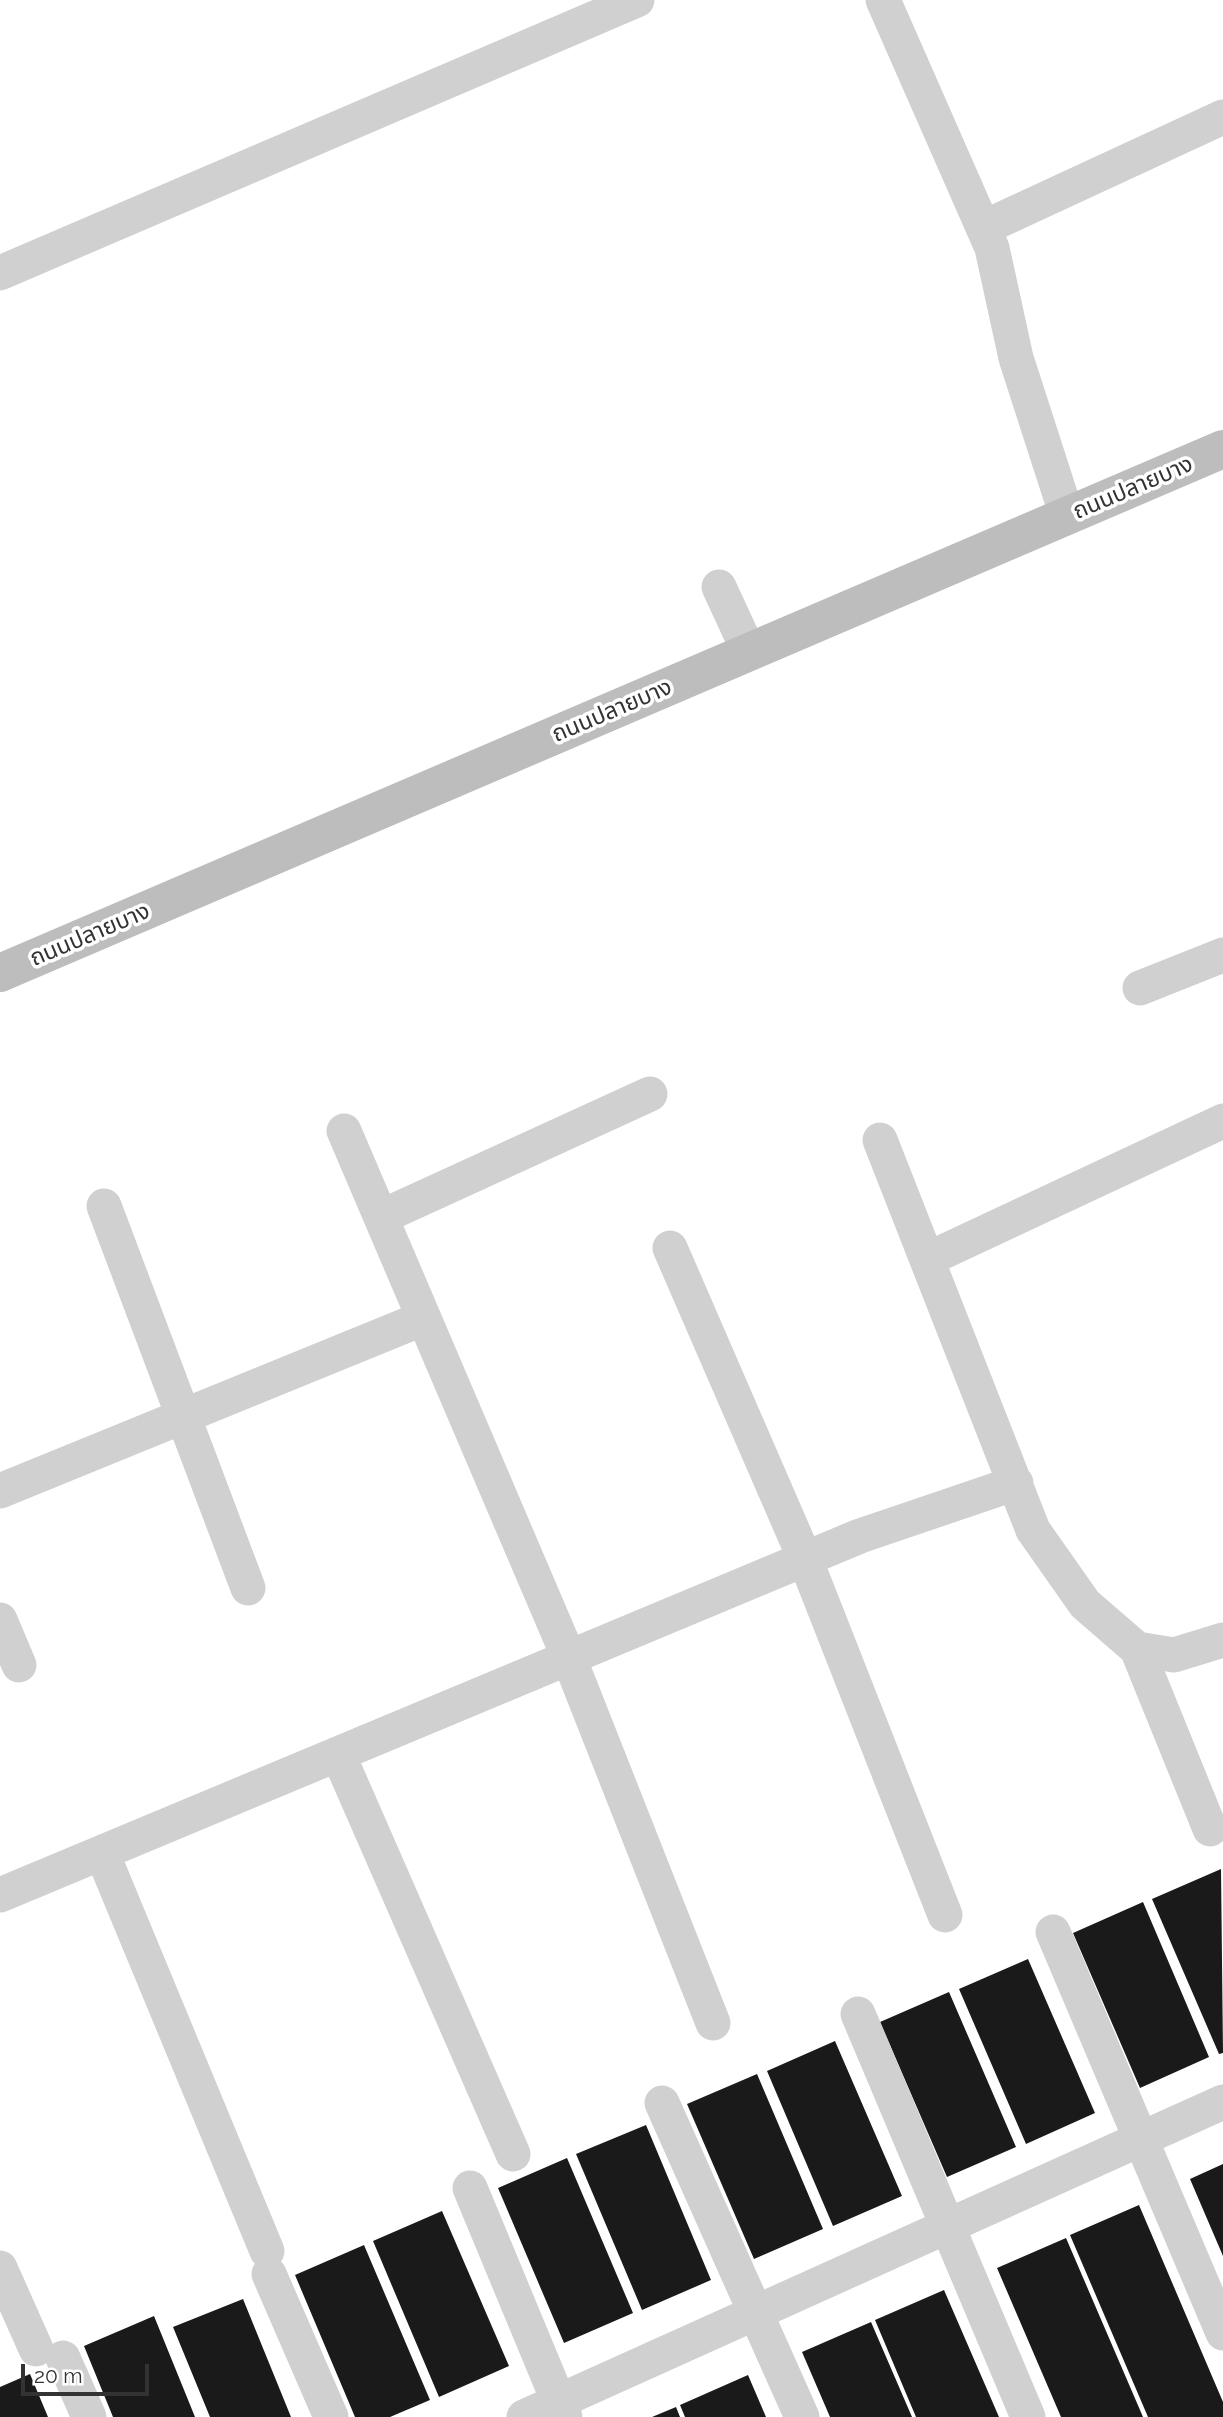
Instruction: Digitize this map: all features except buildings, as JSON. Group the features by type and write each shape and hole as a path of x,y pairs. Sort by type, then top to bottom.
{"street":[{"path":"0,273 637,0"},
{"path":"883,0 992,248 1016,358 1067,516"},
{"path":"983,228 1223,117"},
{"name":"ถนนปลายบาง","path":"0,973 1223,449"},
{"path":"719,587 749,652"},
{"path":"1140,988 1223,955"},
{"path":"381,1217 650,1094"},
{"path":"928,1259 1223,1121"},
{"path":"344,1131 569,1658 713,2023"},
{"path":"880,1140 1016,1483 1032,1530 1085,1604 1137,1649 1210,1829"},
{"path":"104,1206 248,1588"},
{"path":"670,1248 805,1559 945,1915"},
{"path":"0,1491 424,1318"},
{"path":"0,1895 860,1536 1016,1483"},
{"path":"0,1620 19,1665"},
{"path":"1137,1649 1174,1656 1223,1640"},
{"path":"338,1754 513,2154"},
{"path":"102,1853 331,2417"},
{"path":"1053,1932 1223,2333"},
{"path":"858,2014 1028,2417"},
{"path":"524,2417 561,2409 756,2313 1223,2102"},
{"path":"662,2103 802,2417"},
{"path":"470,2188 561,2409"},
{"path":"0,2268 89,2417"}]}
